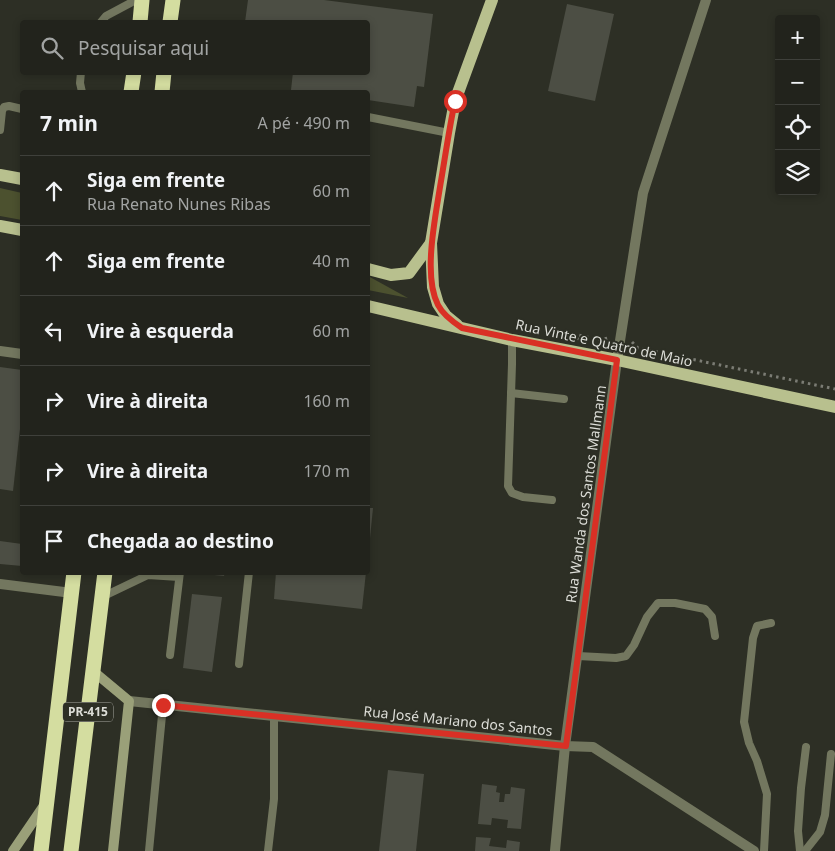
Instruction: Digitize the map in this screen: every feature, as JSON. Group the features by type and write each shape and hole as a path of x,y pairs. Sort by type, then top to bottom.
{"highway":[{"path":"140,20 142,0"},
{"path":"170,20 173,0"},
{"path":"131,90 134,75"},
{"path":"162,90 164,75"},
{"name":"PR-415","path":"41,851 74,575"},
{"name":"PR-415","path":"71,851 105,575"}],"main road":[{"path":"462,328 446,316 438,304 432,287 432,243 455,101 492,0"},
{"path":"0,175 20,179"},
{"path":"0,226 20,230"},
{"path":"370,270 391,275 409,273 432,243"},
{"name":"Rua Vinte e Quatro de Maio","path":"370,306 512,340 617,360 835,407"}],"street":[{"name":"Rua Wanda dos Santos Mallmann","path":"555,851 566,746 617,360 643,193 706,0"},
{"path":"0,351 20,354"},
{"path":"0,584 72,593"},
{"path":"93,671 129,701 113,851"},
{"name":"Rua José Mariano dos Santos","path":"129,701 566,746 594,747 754,851"},
{"path":"13,851 47,801"}],"lane":[{"path":"102,20 136,0"},
{"path":"81,75 82,90"},
{"path":"0,130 4,107 20,109"},
{"path":"370,117 449,133"},
{"path":"512,340 508,486 512,493 523,497 552,500"},
{"path":"511,393 564,399"},
{"path":"102,597 145,575"},
{"path":"170,655 179,575"},
{"path":"239,664 249,575"},
{"path":"578,656 616,658 626,656 634,645 647,617 658,603 675,603 705,609 712,617 715,636"},
{"path":"764,851 767,794 749,743 744,722 753,638 757,626 770,623"},
{"path":"149,851 163,705"},
{"path":"268,851 274,799 274,716"},
{"path":"800,851 798,831 806,747"},
{"path":"805,851 820,832 823,824 831,754"}],"path":[{"path":"578,335 600,340 606,338"},
{"path":"633,342 638,348 835,389"}],"green space":[{"path":"0,188 20,193 20,220 0,216"},
{"path":"370,277 408,298 370,290"}],"building":[{"path":"248,0 324,0 433,14 424,87 417,86 414,107 370,100 370,90 291,90 293,75 370,75 370,20 245,20"},
{"path":"567,4 614,14 595,101 548,91"},
{"path":"0,367 20,370 20,429 13,491 0,489"},
{"path":"370,508 373,508 370,538"},
{"path":"0,541 20,544 20,566 0,564"},
{"path":"276,575 366,575 362,609 274,599"},
{"path":"192,594 222,597 212,672 183,668"},
{"path":"388,770 424,774 416,851 379,851"},
{"path":"482,784 497,786 496,792 500,793 499,802 504,802 505,794 510,794 511,787 525,789 521,829 507,828 508,820 492,818 491,825 478,824"},
{"path":"476,837 491,838 489,846 506,848 507,840 520,842 519,851 475,851"}],"route":[{"path":"163,705 566,746 617,360 512,340 462,328 446,316 438,304 432,287 432,243 455,101"}]}
